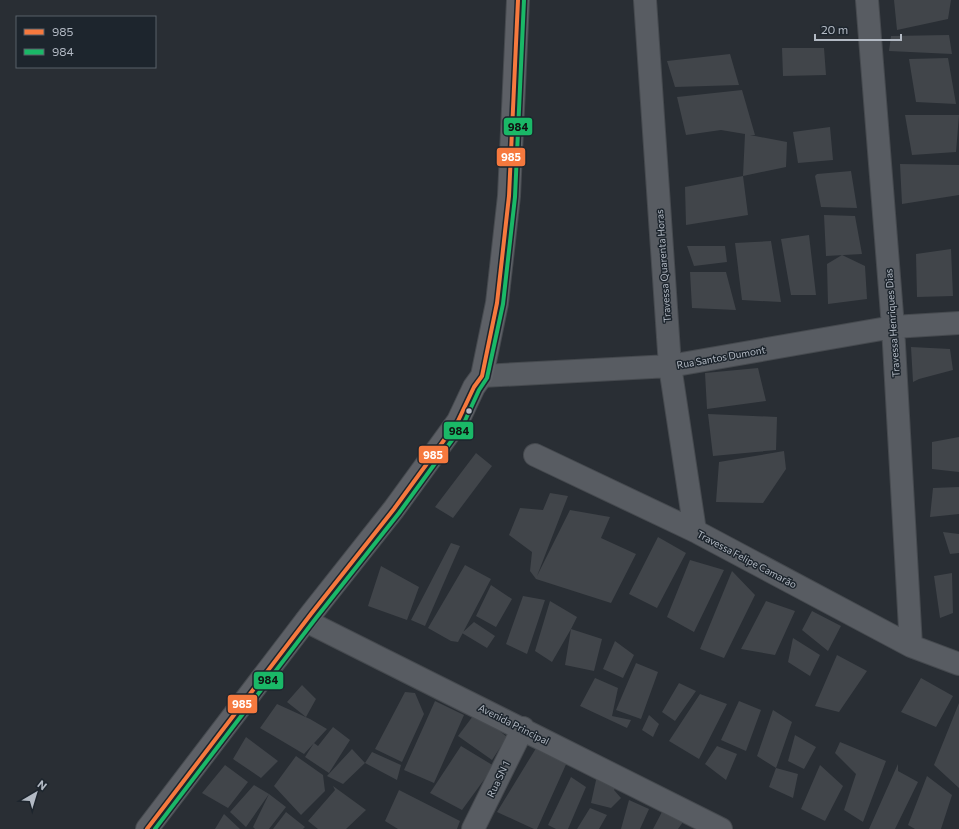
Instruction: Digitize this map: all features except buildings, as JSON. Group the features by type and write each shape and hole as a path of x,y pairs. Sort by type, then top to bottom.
{"main road":[{"path":"147,829 306,621 394,509 458,422 474,387 482,376 497,303 509,196 518,0"}],"street":[{"name":"Travessa Quarenta Horas","path":"645,0 670,366 695,531"},
{"name":"Travessa Henriques Dias","path":"867,0 893,328 911,646"},
{"name":"Rua Santos Dumont","path":"482,376 670,366 893,328 959,323"},
{"name":"Travessa Felipe Camarão","path":"536,455 695,531 911,646 959,664"},
{"name":"Avenida Principal","path":"306,621 522,728 716,828"},
{"name":"Rua SN 1","path":"473,829 522,728"}],"transit line":[{"name":"985","path":"147,829 311,614 394,509 458,421 474,387 482,376 497,303 509,196 518,0"},
{"name":"984","path":"155,829 316,618 399,513 463,425 479,390 487,378 503,304 515,197 524,0"}]}
